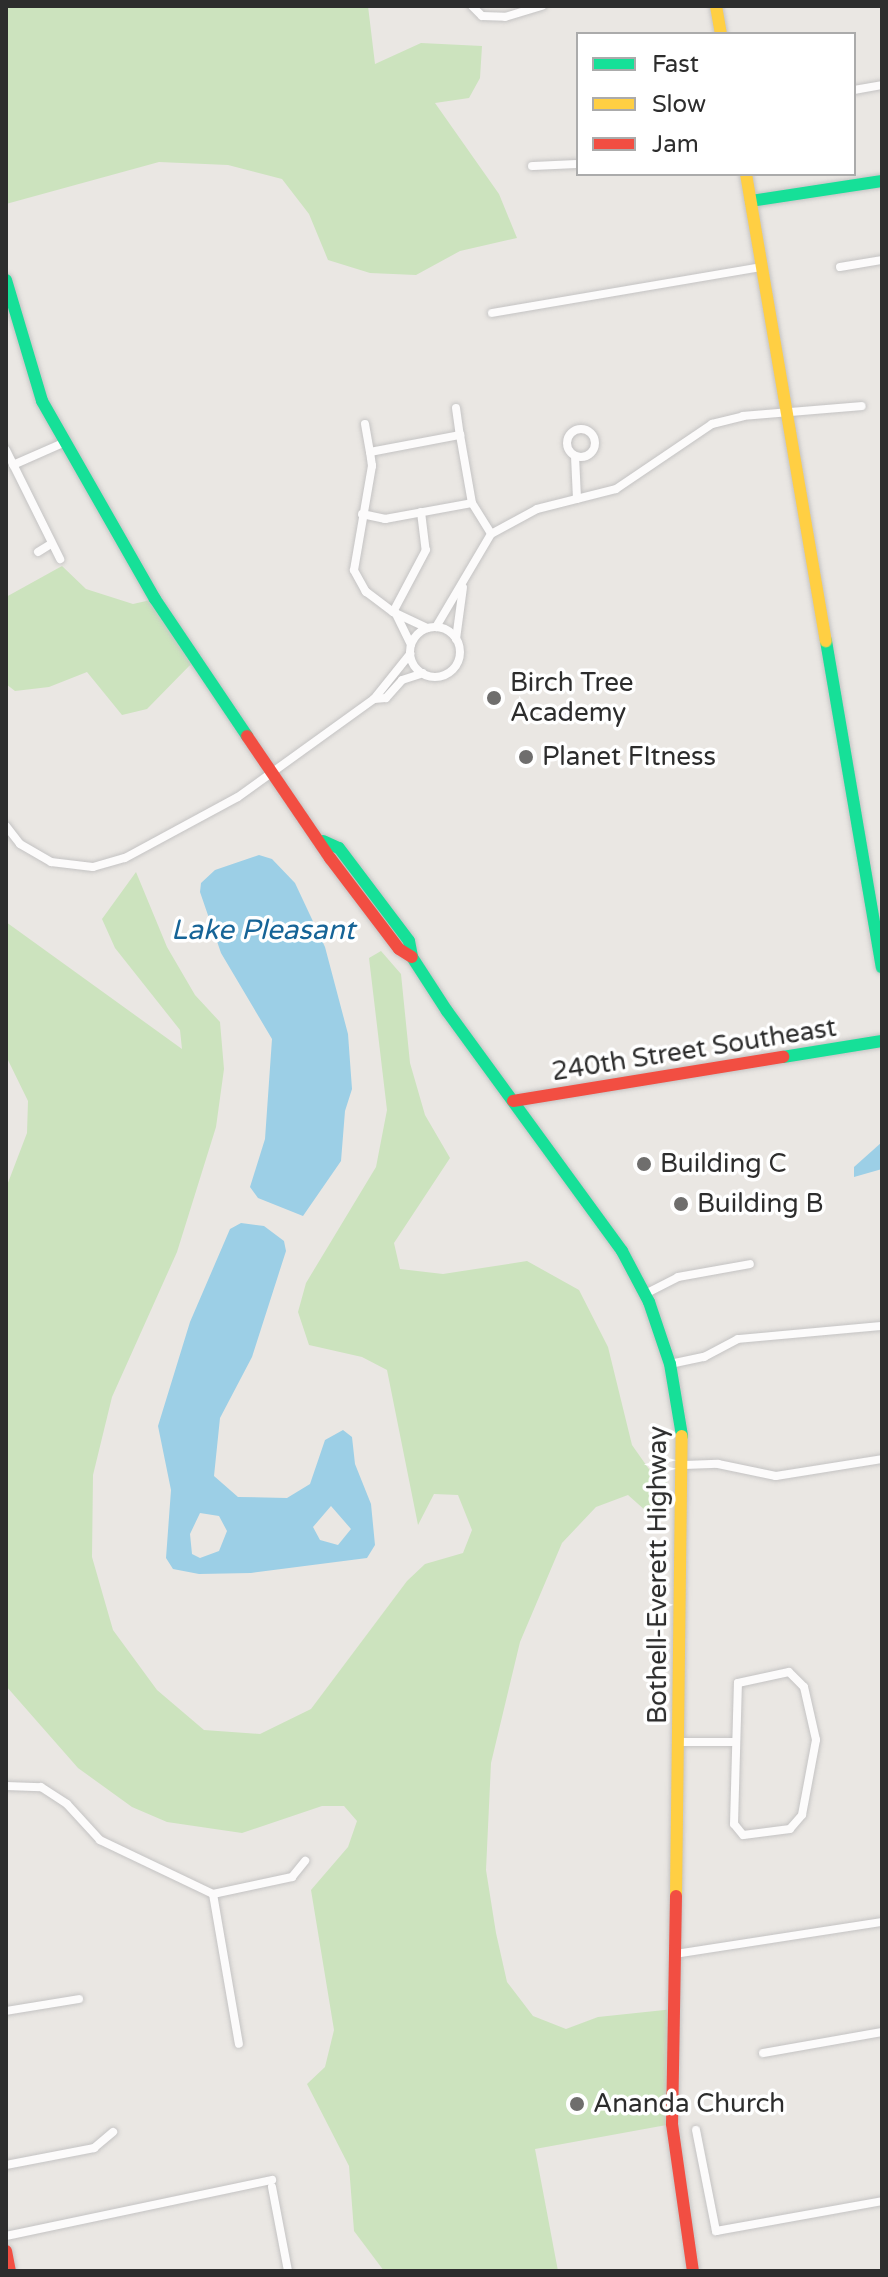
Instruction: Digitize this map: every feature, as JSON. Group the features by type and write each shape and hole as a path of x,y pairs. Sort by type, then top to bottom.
{"main road":[{"path":"716,6 721,32"},
{"path":"746,176 882,967"},
{"path":"751,201 882,181"},
{"name":"Bothell-Everett Highway","path":"6,280 42,401 63,443 178,636 323,841 339,848 409,941 412,957 622,1251 645,1294 670,1364 684,1465 672,2124 693,2271"},
{"name":"240th Street Southeast","path":"513,1101 882,1041"},
{"path":"6,2251 10,2271"}],"street":[{"path":"472,6 482,16 505,17 542,6"},
{"path":"856,90 882,85"},
{"path":"532,166 576,164"},
{"path":"840,267 882,260"},
{"path":"492,313 761,267"},
{"path":"6,826 20,844 51,862 93,867 125,858 273,774 374,699 463,587 491,534 537,509 616,489 712,424 786,412 862,406"},
{"path":"456,408 472,503 491,534"},
{"path":"365,424 370,452 354,570 366,592 394,613 456,639"},
{"path":"370,452 460,435"},
{"path":"13,465 63,443"},
{"path":"6,450 60,559"},
{"path":"575,456 577,499"},
{"path":"362,514 385,519 472,503"},
{"path":"394,613 426,550 421,512"},
{"path":"38,552 51,544"},
{"path":"374,699 386,698 402,680 423,673 438,676 453,669 460,655 456,639 463,587"},
{"path":"394,613 423,673"},
{"path":"645,1294 678,1277 750,1264"},
{"path":"670,1364 704,1357 738,1339 882,1326"},
{"path":"684,1465 718,1464 776,1476 882,1459"},
{"path":"789,1672 798,1677 816,1740 798,1824 743,1835 734,1824 734,1742 738,1683 789,1672"},
{"path":"679,1742 734,1742"},
{"path":"6,1786 41,1787 67,1804 100,1840 213,1894 292,1877 305,1861"},
{"path":"213,1894 239,2044"},
{"path":"675,1954 882,1922"},
{"path":"6,2011 79,1999"},
{"path":"763,2053 882,2032"},
{"path":"696,2130 716,2231 882,2201"},
{"path":"6,2165 94,2148 113,2132"},
{"path":"6,2236 272,2183 288,2271"}],"green space":[{"path":"6,6 368,6 375,64 421,43 482,46 480,78 469,98 435,103 499,194 517,238 460,251 416,275 370,273 328,260 309,214 282,179 228,165 159,162 6,204"},
{"path":"62,566 86,589 133,604 155,599 194,661 147,709 122,715 87,672 49,687 15,691 6,684 6,597"},
{"path":"136,872 167,947 195,995 220,1022 224,1069 216,1127 177,1252 112,1397 93,1475 92,1557 113,1630 157,1690 204,1730 260,1734 311,1709 407,1581 425,1564 463,1553 472,1530 458,1495 434,1494 418,1525 387,1370 362,1357 309,1345 298,1312 306,1283 376,1167 387,1110 369,958 381,951 401,974 410,1063 425,1115 450,1158 394,1243 400,1269 443,1274 527,1261 579,1290 608,1347 632,1445 651,1472 667,1482 655,1519 628,1495 596,1507 562,1543 520,1642 491,1763 486,1870 507,1982 533,2016 566,2029 598,2017 674,2009 672,2124 535,2149 558,2271 384,2271 354,2231 349,2166 307,2084 325,2067 334,2030 311,1890 348,1847 357,1821 344,1806 322,1806 242,1833 167,1822 132,1807 78,1768 6,1686 6,1188 27,1133 28,1101 6,1056 6,922 182,1049 180,1030 115,948 102,919"}],"water":[{"name":"Lake Pleasant","path":"259,855 272,859 295,883 325,947 348,1034 352,1089 345,1111 341,1161 303,1216 258,1198 250,1187 265,1139 272,1039 221,953 200,892 201,883 215,870"},
{"path":"882,1142 882,1169 854,1177 854,1167"},
{"path":"241,1223 264,1226 284,1241 286,1251 252,1357 220,1418 214,1476 238,1497 287,1498 310,1484 325,1440 343,1430 352,1437 355,1464 371,1504 375,1545 367,1558 251,1573 199,1574 173,1569 166,1558 171,1490 158,1426 190,1322 230,1229","holes":["331,1506 351,1529 338,1545 320,1540 313,1527","200,1513 219,1516 227,1531 219,1551 200,1558 192,1554 190,1534"]}],"traffic: fast":[{"path":"751,201 882,181"},
{"path":"6,280 42,401 155,599 247,736"},
{"path":"826,641 882,967"},
{"path":"323,841 339,848 409,941 412,957 447,1011 622,1251 649,1302 670,1364 682,1436"},
{"path":"783,1057 882,1041"}],"traffic: slow":[{"path":"716,6 721,32"},
{"path":"746,176 826,641"},
{"path":"676,1896 682,1436"}],"traffic: jam":[{"path":"247,736 330,858 399,949 412,957"},
{"path":"513,1101 783,1057"},
{"path":"676,1896 672,2124 693,2271"},
{"path":"6,2251 10,2271"}],"place":[{"name":"Birch Tree Academy","path":"494,698"},
{"name":"Planet FItness","path":"526,757"},
{"name":"Building C","path":"644,1164"},
{"name":"Building B","path":"681,1204"},
{"name":"Ananda Church","path":"577,2104"}]}
